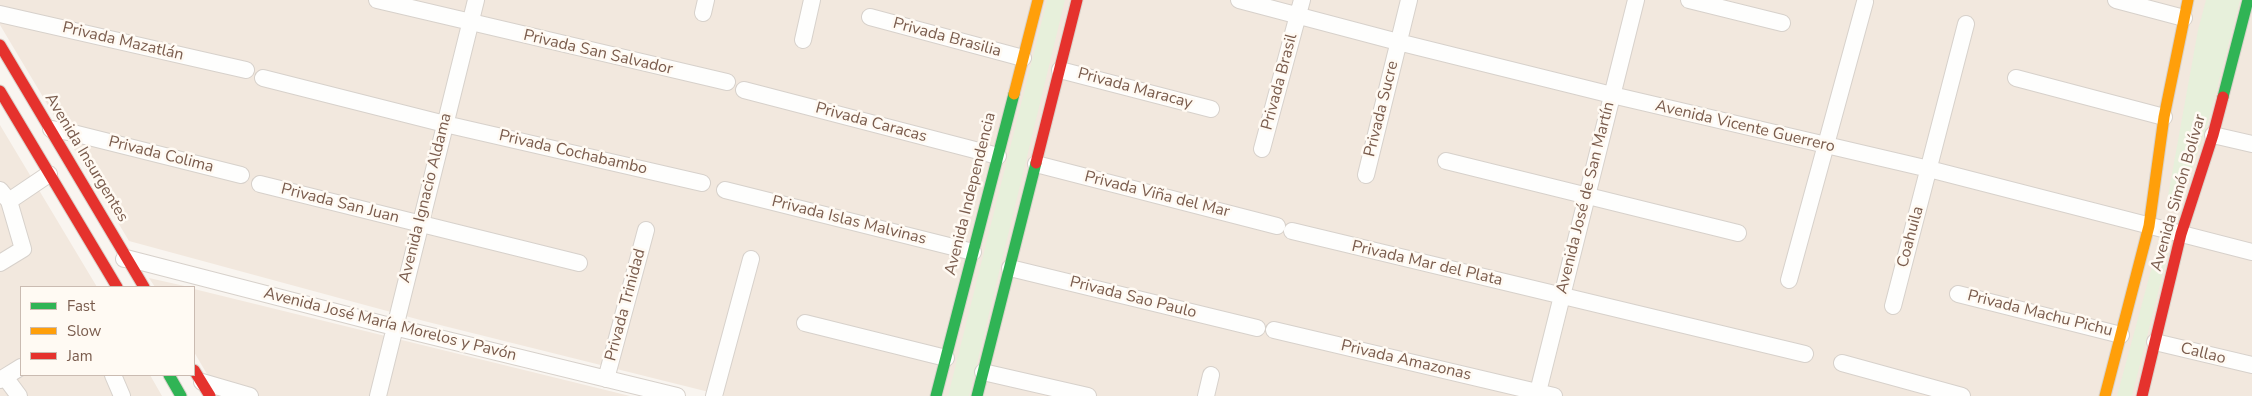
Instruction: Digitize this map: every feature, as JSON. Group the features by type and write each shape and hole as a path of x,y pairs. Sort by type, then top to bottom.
{"main road":[{"name":"Avenida Independencia","path":"936,396 1038,0"},
{"path":"977,396 1077,0"},
{"name":"Avenida Simón Bolívar","path":"2105,396 2149,226 2164,117 2188,0"},
{"name":"Avenida Simón Bolívar","path":"2142,396 2182,234 2246,36 2248,0"},
{"name":"Avenida Insurgentes","path":"0,45 143,286"},
{"path":"0,91 116,286"},
{"path":"169,376 181,396"}],"street":[{"name":"Privada San Salvador","path":"377,0 727,82"},
{"name":"Avenida Ignacio Aldama","path":"378,396 419,224 476,0"},
{"path":"803,40 812,0"},
{"name":"Avenida Vicente Guerrero","path":"1239,0 1300,7 1398,42 1825,146 1929,169 2252,252"},
{"name":"Privada Sucre","path":"1366,176 1409,0"},
{"name":"Avenida José de San Martín","path":"1537,394 1636,0"},
{"path":"1689,0 1782,24"},
{"path":"2116,0 2184,18"},
{"path":"1789,280 1865,2"},
{"name":"Privada Brasil","path":"1262,149 1300,7"},
{"name":"Privada Mazatlán","path":"0,14 246,70"},
{"name":"Privada Brasilia","path":"870,17 1023,58"},
{"name":"Coahuila","path":"1893,306 1966,24"},
{"name":"Privada Maracay","path":"1060,70 1211,109"},
{"name":"Privada Cochabambo","path":"263,78 445,124 702,183"},
{"path":"2016,78 2164,117"},
{"name":"Privada Caracas","path":"744,90 998,156"},
{"name":"Privada Colima","path":"51,129 241,176"},
{"path":"2213,135 2252,144"},
{"path":"1446,161 1738,234"},
{"name":"Privada Viña del Mar","path":"1036,164 1284,229"},
{"path":"0,263 23,249 5,195 49,174"},
{"name":"Privada San Juan","path":"260,184 579,263"},
{"name":"Privada Islas Malvinas","path":"725,190 973,252"},
{"name":"Privada Mar del Plata","path":"1284,229 1805,354"},
{"name":"Privada Trinidad","path":"606,379 646,230"},
{"path":"106,268 126,258"},
{"name":"Avenida José María Morelos y Pavón","path":"126,258 394,327 676,396"},
{"path":"714,396 751,259"},
{"name":"Privada Sao Paulo","path":"1010,268 1257,328"},
{"name":"Privada Machu Pichu","path":"1958,294 2121,334"},
{"path":"805,323 946,358"},
{"name":"Privada Amazonas","path":"1274,330 1537,394 1554,396"},
{"name":"Callao","path":"2155,342 2252,366"},
{"path":"1842,363 1962,396"},
{"path":"19,396 3,378 20,368"},
{"path":"983,372 1088,396"},
{"path":"1206,396 1211,375"},
{"path":"113,376 122,396"},
{"path":"202,383 250,396"}],"shaded area":[{"path":"0,0 2252,0 2252,396 725,396 424,321 129,241 0,25"},
{"path":"0,125 96,286 20,286 20,376 151,376 162,396 0,396"},
{"path":"149,278 185,286 154,286"},
{"path":"195,289 630,396 220,396 195,354"}],"green space":[{"path":"1047,0 1065,0 969,396 948,396"},
{"path":"2206,0 2240,0 2207,126 2177,212 2166,207 2198,30"},
{"path":"2160,237 2172,237 2132,396 2117,396"}],"traffic: fast":[{"path":"2223,97 2248,0"},
{"path":"936,396 1014,94"},
{"path":"977,396 1036,163"},
{"path":"170,376 181,396"}],"traffic: slow":[{"path":"1014,94 1038,0"},
{"path":"2105,396 2149,226 2164,117 2188,0"}],"traffic: jam":[{"path":"1036,163 1077,0"},
{"path":"0,45 143,286"},
{"path":"0,91 116,286"},
{"path":"2142,396 2181,234 2213,135 2223,97"},
{"path":"195,372 210,396"}]}
